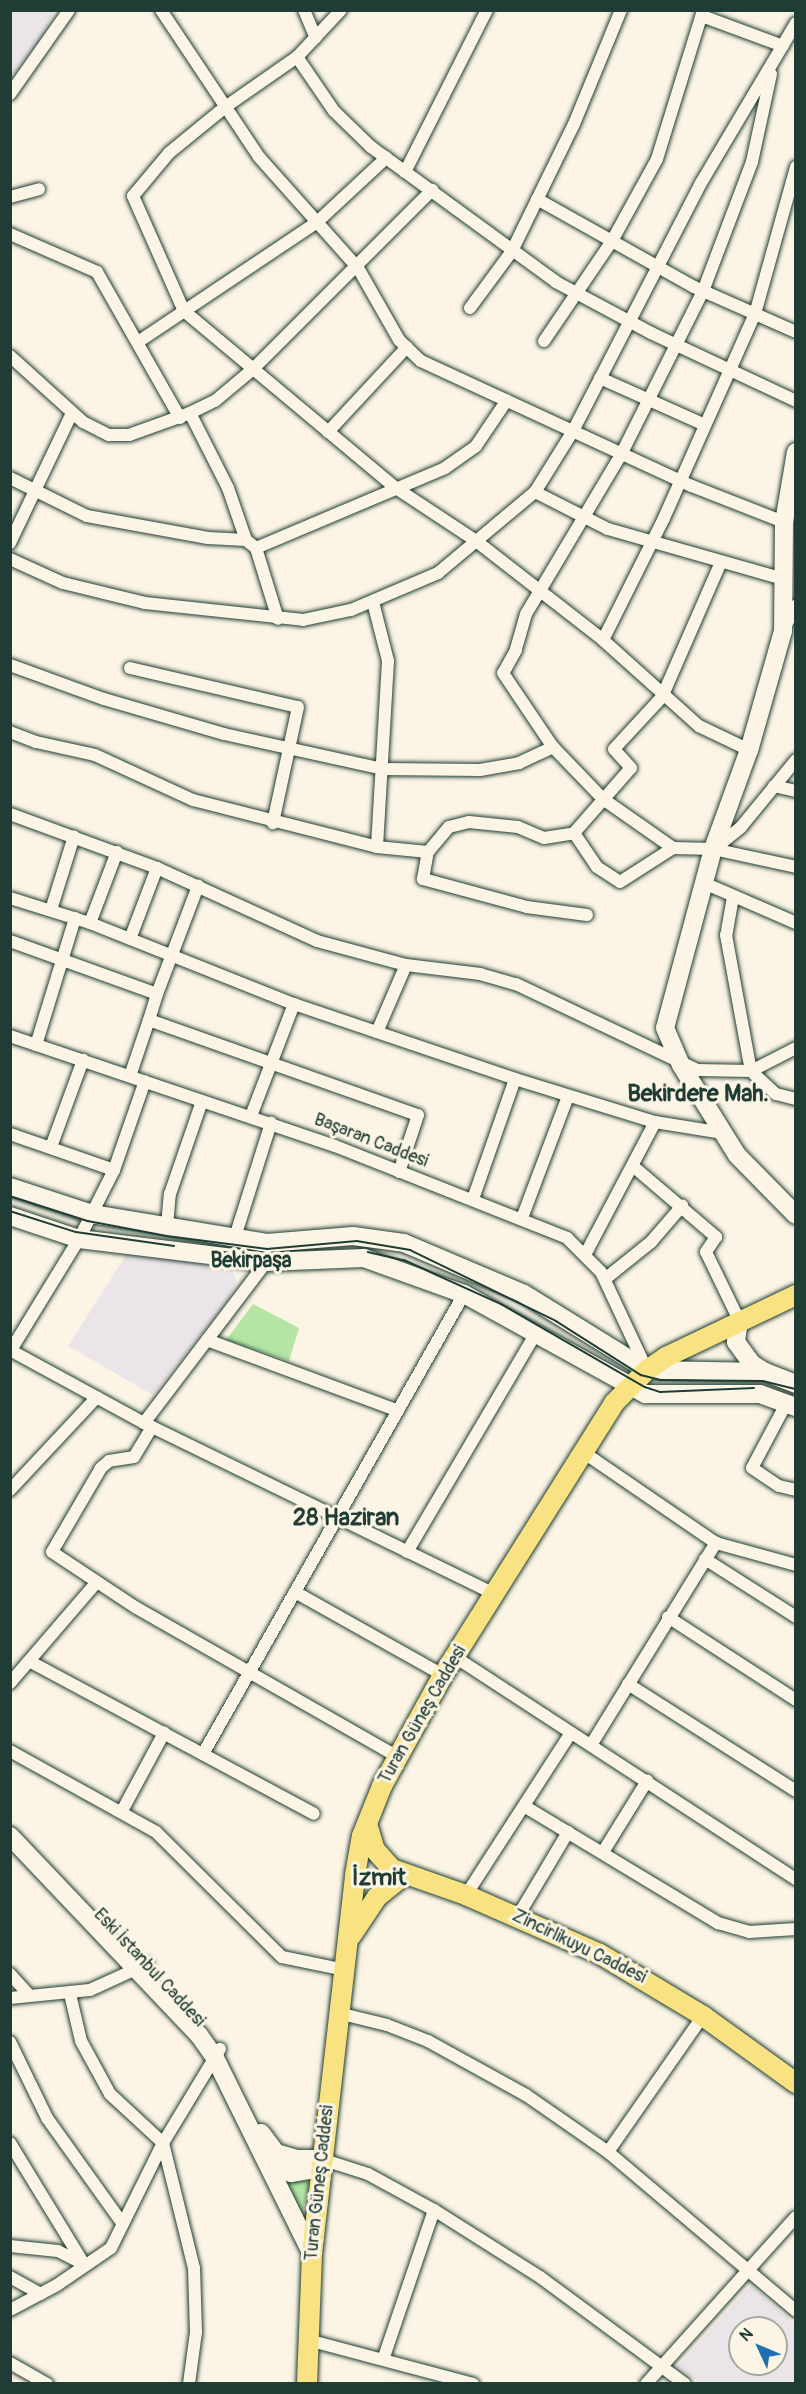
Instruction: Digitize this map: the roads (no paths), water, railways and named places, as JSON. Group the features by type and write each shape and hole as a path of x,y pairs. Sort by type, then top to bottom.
{"main road":[{"path":"795,452 784,522 783,631 749,750 713,849 666,1020 666,1036 723,1133 747,1168 795,1215"},
{"path":"10,1187 92,1214 235,1237 288,1244 365,1236 404,1244 524,1294 647,1370 765,1372"},
{"path":"10,1216 79,1239 266,1262 364,1258 464,1294 628,1387 656,1396 760,1394 791,1405"},
{"name":"Turan Güneş Caddesi","path":"307,2384 312,2254 321,2159 349,1940 358,1849 396,1756 443,1675 583,1452 628,1387 647,1370 739,1320 795,1294"},
{"path":"739,1320 736,1342 752,1364 795,1384"},
{"path":"760,1394 765,1372"},
{"name":"Eski İstanbul Caddesi","path":"10,1824 143,1966 217,2053 271,2149 297,2160 321,2159"},
{"name":"Zincirlikuyu Caddesi","path":"367,1824 380,1858 404,1876 466,1895 610,1960 703,2016 794,2077"},
{"name":"Eski İstanbul Caddesi","path":"10,1836 143,1966"},
{"path":"349,1940 377,1897 404,1876"},
{"name":"Eski İstanbul Caddesi","path":"217,2053 261,2154 312,2254"},
{"name":"Eski İstanbul Caddesi","path":"261,2154 276,2167 291,2173 309,2170 321,2159"}],"street":[{"path":"161,10 224,108 273,175 358,268 407,347 421,361 680,480 784,522"},
{"path":"304,10 316,39"},
{"path":"341,10 297,57 224,108 169,153 133,196 184,311 396,488 476,542 603,640 662,697 699,726 749,750"},
{"path":"405,172 487,10"},
{"path":"470,308 512,251 574,124 621,10"},
{"path":"10,94 68,11"},
{"path":"544,341 612,241 657,159 703,13 783,46"},
{"path":"10,559 63,583 145,603 278,619 335,615 429,579 535,492 573,430 701,183 795,23"},
{"path":"297,57 334,111 386,158 512,251 577,293 629,321 730,372 795,401"},
{"path":"772,64 752,162 703,291 622,453 586,518 526,614 516,650 503,673 553,747 603,799 673,848 713,849 795,867"},
{"path":"138,342 316,223 386,158"},
{"path":"603,640 652,543 755,314 795,167"},
{"path":"10,197 39,189"},
{"path":"10,356 72,413 92,428 118,437 185,415 215,401 252,370 358,268 432,190"},
{"path":"537,199 703,291 795,332"},
{"path":"10,234 97,272 228,488 278,619"},
{"path":"327,432 407,347"},
{"path":"600,378 705,425"},
{"path":"10,478 73,511 106,521 251,544 445,468 476,446 507,400"},
{"path":"10,543 37,492 72,413"},
{"path":"535,492 586,518 652,543 784,579"},
{"path":"587,915 527,907 423,879 428,852 449,827 469,822 518,827 544,838 574,833 631,768 614,749 662,697 721,562"},
{"path":"373,602 388,661 377,847"},
{"path":"783,631 795,605"},
{"path":"10,665 104,699 288,750 383,769 480,770 519,762 553,747"},
{"path":"130,668 298,707 273,823"},
{"path":"10,732 36,742 95,755 193,800 273,823 377,847 428,852"},
{"path":"713,849 741,827 795,760"},
{"path":"774,786 795,791"},
{"path":"10,814 157,868 317,941 406,965 480,975 516,984 681,1065 697,1070 751,1071 795,1048"},
{"path":"574,833 597,867 620,882 673,848"},
{"path":"51,910 74,836"},
{"path":"90,923 117,852"},
{"path":"130,939 157,868"},
{"path":"704,883 795,922"},
{"path":"130,1076 170,955 198,886"},
{"path":"733,897 726,935 751,1071 776,1095 795,1099"},
{"path":"10,898 90,923 294,1004 515,1079 655,1122 723,1133"},
{"path":"36,1045 75,918"},
{"path":"10,941 158,994"},
{"path":"377,1032 406,965"},
{"path":"251,1116 294,1004"},
{"path":"149,1020 271,1065 418,1114 399,1172"},
{"name":"Başaran Caddesi","path":"10,1036 271,1123 522,1218 567,1238 586,1253 606,1279 647,1370"},
{"path":"51,1147 83,1060"},
{"path":"472,1199 515,1079"},
{"path":"146,1081 114,1170 92,1214 11,1350 148,1425 494,1594"},
{"path":"522,1218 567,1096"},
{"path":"167,1226 170,1194 202,1101"},
{"path":"586,1253 634,1167 655,1122"},
{"path":"235,1237 271,1123"},
{"path":"10,1134 114,1170"},
{"path":"634,1167 716,1237 706,1252 739,1320"},
{"path":"606,1279 651,1242 682,1206"},
{"path":"266,1262 207,1340 148,1425 134,1457 109,1461 101,1468 52,1552 96,1583 396,1756"},
{"path":"203,1754 396,1410 464,1294"},
{"path":"407,1552 536,1333"},
{"path":"207,1340 396,1410"},
{"path":"10,1490 97,1397"},
{"path":"791,1405 752,1468 778,1486 795,1490"},
{"path":"583,1452 716,1543 795,1565"},
{"path":"591,1745 668,1617 716,1543"},
{"path":"705,1559 795,1617"},
{"path":"10,1683 96,1583"},
{"path":"295,1592 443,1675"},
{"path":"668,1617 795,1700"},
{"path":"455,1657 795,1879"},
{"path":"29,1661 314,1814"},
{"path":"628,1684 795,1791"},
{"path":"122,1811 164,1733"},
{"path":"466,1895 572,1733"},
{"path":"10,1751 122,1811 168,1842 282,1957 345,1970"},
{"path":"603,1852 647,1781"},
{"path":"524,1806 718,1923 749,1932 795,1929"},
{"path":"518,1917 568,1832"},
{"path":"10,1998 28,1994 70,1994 104,1985 143,1966"},
{"path":"10,1974 28,1994"},
{"path":"70,1994 81,2041 110,2094 163,2143 194,2268 196,2332 189,2384"},
{"path":"338,2013 387,2025 451,2053 526,2096 609,2152 750,2269 795,2311"},
{"path":"609,2152 703,2016"},
{"path":"10,2042 47,2118 123,2224"},
{"path":"10,2310 41,2294 111,2248 163,2143 217,2053"},
{"path":"10,2143 84,2264"},
{"path":"321,2159 368,2174 434,2210 540,2277 685,2384"},
{"path":"384,2357 434,2210"},
{"path":"646,2384 795,2217"},
{"path":"10,2246 58,2251 84,2264"},
{"path":"10,2277 41,2294"},
{"path":"308,2340 384,2357 473,2384"},
{"path":"10,2363 47,2384"}],"tram line":[{"path":"10,1196 88,1221 167,1236 267,1249 357,1241 410,1250 556,1321 641,1375 661,1380 763,1381 796,1389"},
{"path":"10,1211 76,1232 174,1246"},
{"path":"222,1252 281,1256"},
{"path":"368,1252 404,1260 501,1304 645,1387 660,1392 754,1388"}],"district":[{"name":"Bekirdere Mah.","path":"698,1094"},
{"name":"Bekirpaşa","path":"251,1261"},
{"name":"28 Haziran","path":"346,1518"},
{"name":"İzmit","path":"379,1878"}]}
